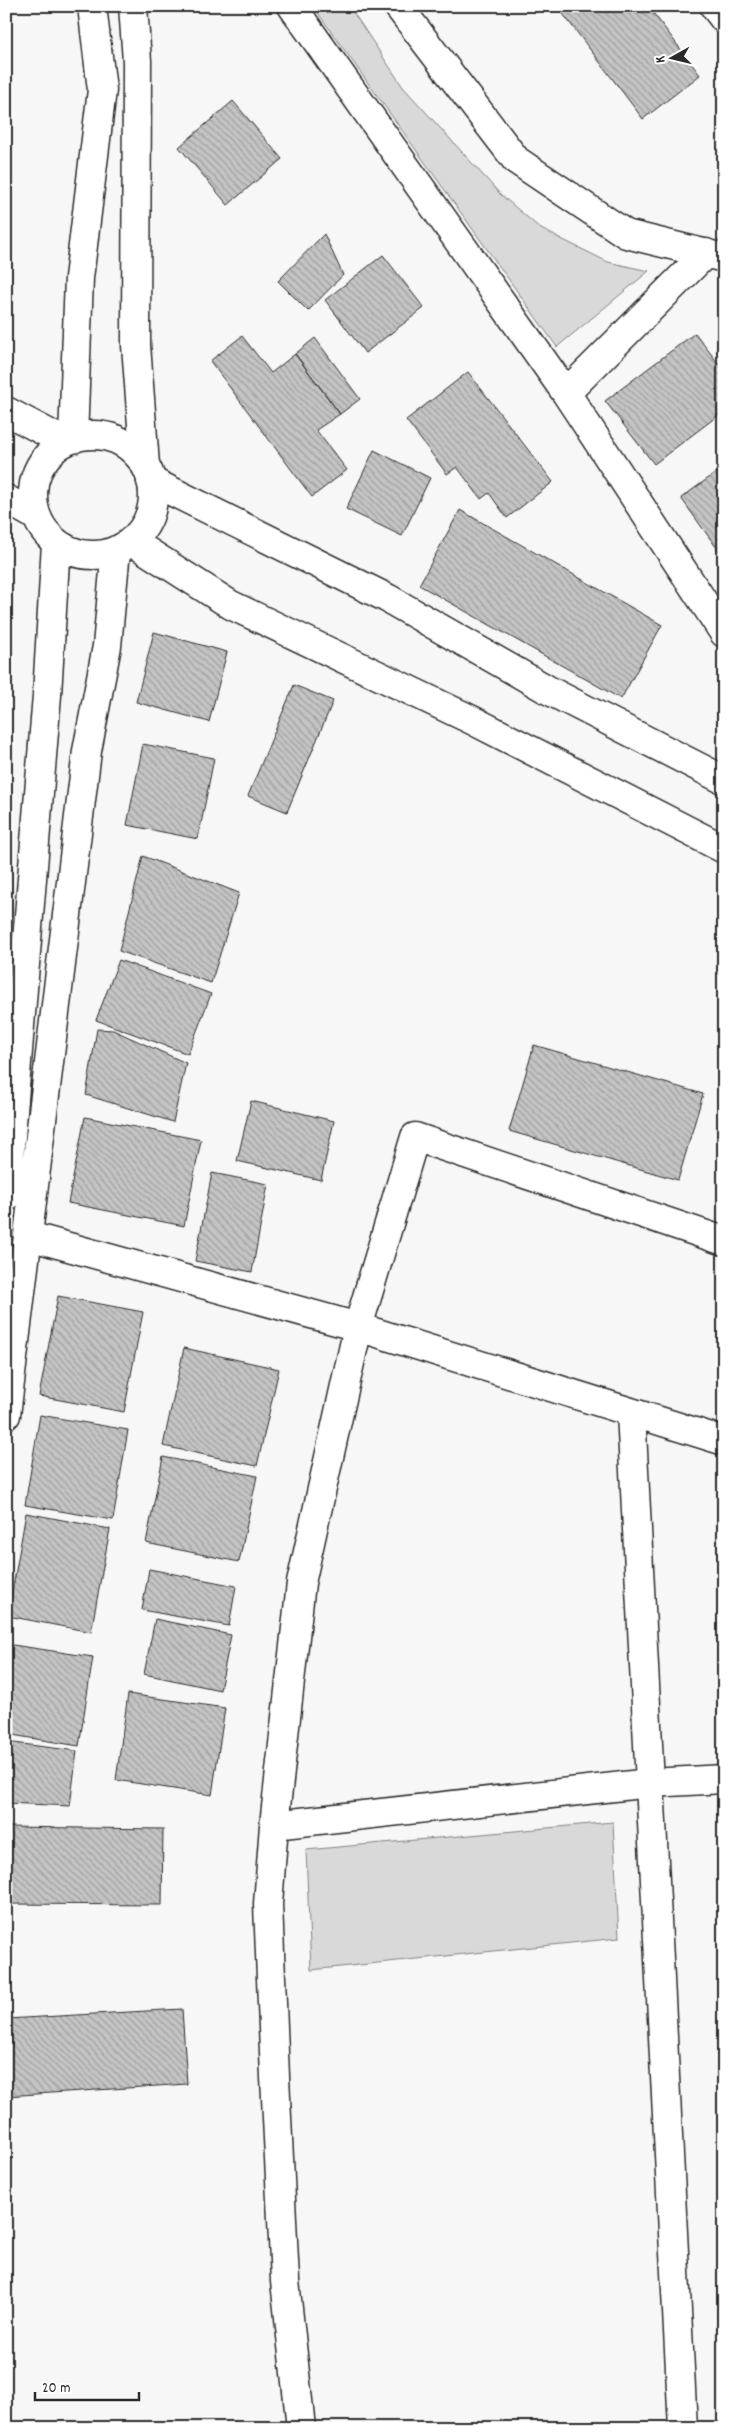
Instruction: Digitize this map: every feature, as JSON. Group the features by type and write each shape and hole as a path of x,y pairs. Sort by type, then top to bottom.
{"street":[{"path":"69,440 79,278 102,90 92,6"},
{"path":"133,6 137,61 136,345 148,472 153,497 150,514 142,529 124,546 101,554 85,555 70,551 56,543 45,532 36,516 33,499 34,482 40,466 50,452 69,440 82,436 100,435 118,440 133,450 148,472 387,598 548,690 724,780"},
{"path":"292,6 566,393 724,633"},
{"path":"398,6 516,160 626,234 715,256"},
{"path":"714,6 724,19"},
{"path":"566,393 715,256"},
{"path":"6,411 69,440"},
{"path":"6,498 36,516"},
{"path":"6,1197 47,695 56,543"},
{"path":"124,546 231,605 472,720 724,849"},
{"path":"6,1415 87,751 124,546"},
{"path":"301,2428 285,2281 276,2086 268,1904 274,1825 300,1582 358,1327 415,1137 724,1241"},
{"path":"28,1236 358,1327 724,1441"},
{"path":"631,1412 683,2428"},
{"path":"274,1825 650,1783 724,1779"}],"shaded area":[{"path":"313,6 349,6 403,87 501,195 541,229 608,262 649,271 557,347"},
{"path":"613,1822 619,1938 311,1970 306,1850"}],"building":[{"path":"557,6 648,6 700,75 643,119"},
{"path":"233,101 282,159 228,205 179,147"},
{"path":"324,234 343,275 308,311 278,281"},
{"path":"383,255 424,308 365,353 325,300"},
{"path":"695,333 724,371 724,411 654,464 605,401"},
{"path":"242,336 271,373 295,354 340,414 316,430 347,470 312,497 210,361"},
{"path":"315,338 360,399 340,414 295,354"},
{"path":"468,372 553,482 507,518 489,493 481,499 457,467 447,474 406,420"},
{"path":"374,450 430,478 402,536 346,509"},
{"path":"724,467 724,558 681,498"},
{"path":"460,510 662,625 621,699 419,585"},
{"path":"154,632 227,652 209,722 136,702"},
{"path":"294,685 333,701 287,812 248,796"},
{"path":"143,744 214,758 198,839 127,825"},
{"path":"143,856 239,893 211,983 119,951"},
{"path":"119,960 211,994 188,1054 96,1020"},
{"path":"97,1029 113,1030 186,1063 173,1122 86,1095"},
{"path":"534,1045 703,1094 678,1180 509,1131"},
{"path":"251,1101 334,1121 321,1180 237,1161"},
{"path":"85,1117 201,1140 184,1226 68,1203"},
{"path":"212,1173 268,1184 252,1272 195,1261"},
{"path":"58,1296 143,1312 124,1412 39,1396"},
{"path":"184,1348 279,1369 257,1466 163,1446"},
{"path":"40,1415 128,1430 113,1520 25,1505"},
{"path":"163,1457 257,1476 239,1562 146,1543"},
{"path":"26,1513 110,1529 91,1632 8,1616"},
{"path":"149,1569 236,1586 229,1626 142,1610"},
{"path":"155,1619 231,1635 220,1690 144,1674"},
{"path":"6,1644 93,1657 79,1746 6,1734"},
{"path":"128,1694 225,1708 212,1795 116,1780"},
{"path":"6,1742 77,1751 70,1806 6,1803"},
{"path":"6,1827 163,1829 162,1905 6,1904"},
{"path":"182,2009 187,2084 6,2096 6,2019"}]}
